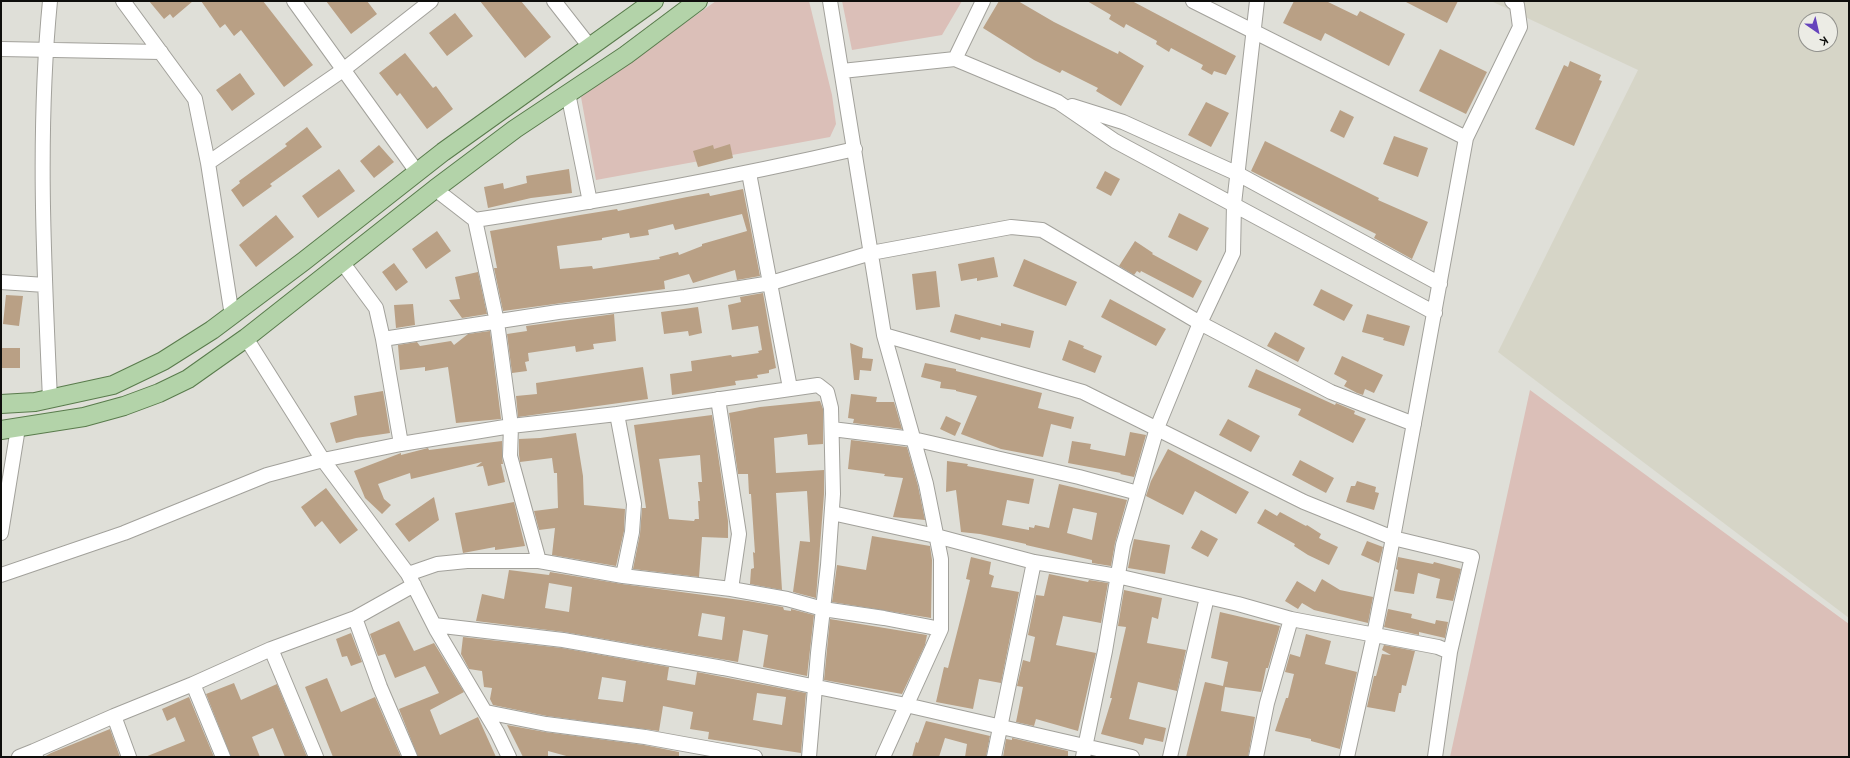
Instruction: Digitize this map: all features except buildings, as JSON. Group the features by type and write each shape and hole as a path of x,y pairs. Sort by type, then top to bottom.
{"main road":[{"path":"1,404 35,402 113,385 163,361 232,316 417,172 654,1"},
{"path":"9,429 84,417 124,406 159,393 188,379 246,338 435,188 515,129 626,55 698,1"}],"street":[{"path":"50,1 45,50 42,188 50,399"},
{"path":"123,1 195,99 208,163 232,316"},
{"path":"294,1 417,172"},
{"path":"208,163 343,70 431,1"},
{"path":"554,1 590,47"},
{"path":"830,1 884,335 926,484 941,559 941,629 883,757"},
{"path":"956,59 983,1"},
{"path":"1194,1 1466,138"},
{"path":"1084,752 1105,651 1122,545 1157,428 1200,323 1233,253 1234,204 1257,1"},
{"path":"1347,757 1374,635 1393,538 1466,138 1520,27 1517,5 1512,1"},
{"path":"1,49 161,52"},
{"path":"842,71 956,59 1058,102 1123,122 1238,174 1440,284"},
{"path":"568,93 590,202"},
{"path":"1058,102 1115,141 1435,313"},
{"path":"475,220 590,202 749,173 855,150"},
{"path":"749,173 790,388"},
{"path":"435,188 475,220 496,322 511,426 510,456 539,561"},
{"path":"383,339 496,322 685,297 771,283 871,253 1010,227 1042,230 1200,323 1331,392 1414,424"},
{"path":"342,262 376,308 383,339 401,444"},
{"path":"1,282 45,285"},
{"path":"884,335 1083,392 1304,502 1393,538 1472,557 1450,652 1434,757"},
{"path":"246,338 323,460 411,580 434,625 486,712 509,757"},
{"path":"1,575 124,533 267,474 323,460 401,444 511,426 617,414 818,385 827,392 831,408 834,494 809,757"},
{"path":"718,399 739,534 731,589"},
{"path":"617,414 634,504 632,532 622,576"},
{"path":"1,533 9,429"},
{"path":"832,429 913,439 1079,477 1138,493"},
{"path":"832,513 936,536 1034,562 1117,576 1207,597 1291,619 1438,647 1450,652"},
{"path":"19,757 35,754 114,716 193,684 271,649 355,618 437,564 467,561 539,561 622,576 731,589 787,599 823,609 884,618 941,629"},
{"path":"994,757 1034,562"},
{"path":"1170,757 1207,597"},
{"path":"355,618 380,687 410,757"},
{"path":"1256,757 1267,703 1291,619"},
{"path":"434,625 563,640 723,668 906,705 1001,728 1084,752 1132,757"},
{"path":"271,649 316,757"},
{"path":"193,684 223,757"},
{"path":"486,712 546,724 646,737 755,757"},
{"path":"114,716 129,757"}],"shaded area":[{"path":"716,1 809,1 832,95 836,124 830,137 596,180 581,97"},
{"path":"842,1 962,1 942,35 852,50"},
{"path":"1491,1 1849,1 1849,618 1498,352 1638,70"},
{"path":"1530,390 1849,624 1849,757 1450,757"}]}
